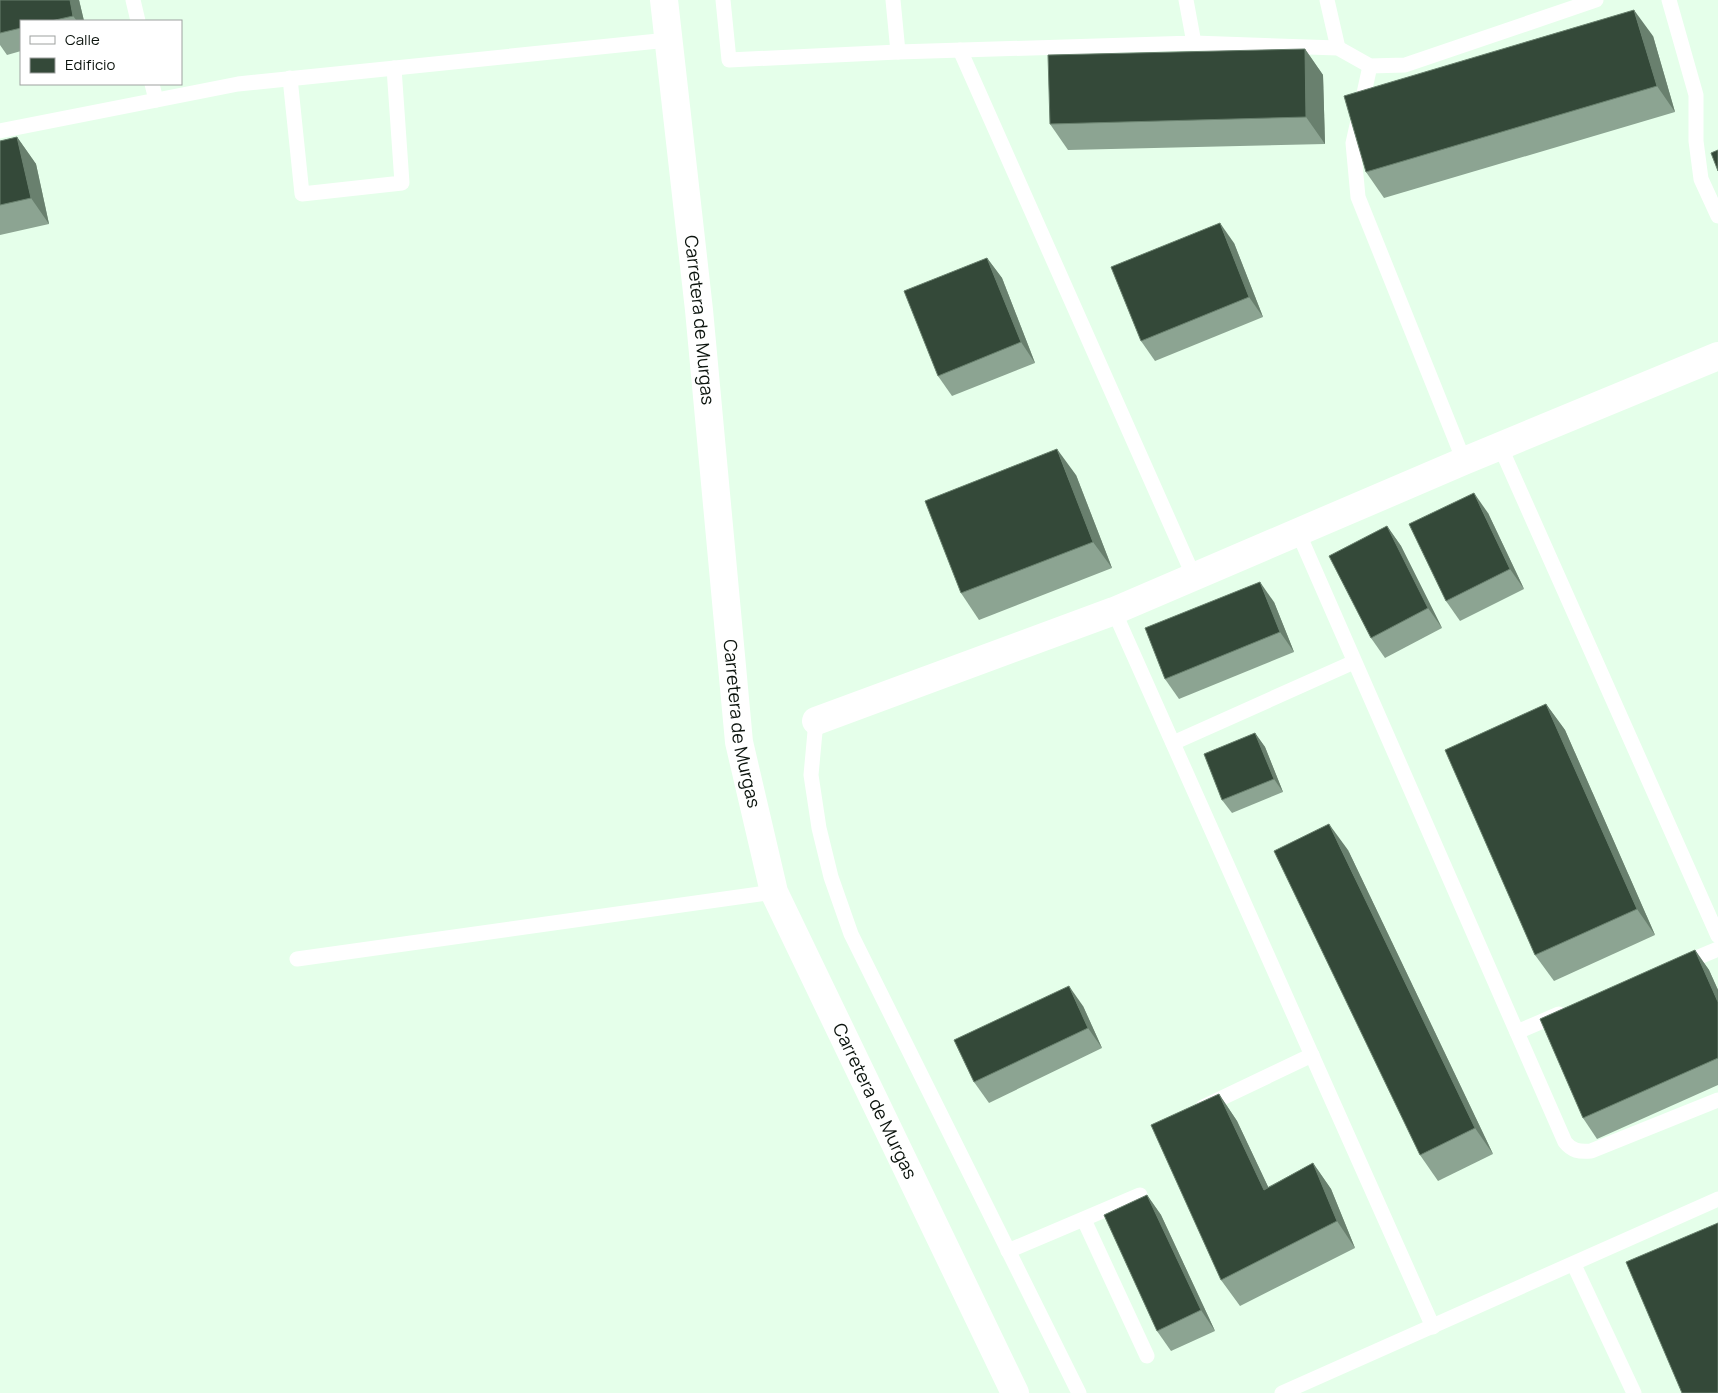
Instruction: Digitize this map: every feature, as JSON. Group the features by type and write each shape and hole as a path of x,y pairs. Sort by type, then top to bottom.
{"street":[{"name":"Carretera de Murgas","path":"664,0 699,310 739,742 774,892 1015,1393"},
{"path":"816,721 1114,611 1464,461 1718,356"}],"lane":[{"path":"133,0 138,20"},
{"path":"723,0 729,60 898,52 1194,43 1338,48 1370,66 1405,65 1596,0"},
{"path":"892,0 898,52"},
{"path":"1186,0 1194,43"},
{"path":"1326,0 1338,48"},
{"path":"1669,0 1696,95 1696,140 1701,179 1718,216"},
{"path":"0,131 238,84 668,40"},
{"path":"960,50 1194,577"},
{"path":"1370,66 1353,143 1358,197 1464,461"},
{"path":"290,78 302,194 402,183 394,68"},
{"path":"152,85 156,100"},
{"path":"1500,446 1718,936"},
{"path":"1298,532 1565,1142 1570,1149 1579,1152 1591,1151 1718,1100"},
{"path":"1114,611 1433,1327"},
{"path":"1173,743 1354,662"},
{"path":"816,721 811,775 819,828 831,877 851,934 1079,1393"},
{"path":"297,960 774,892"},
{"path":"1672,968 1718,949"},
{"path":"1517,1032 1572,1009"},
{"path":"1190,1114 1312,1055"},
{"path":"1008,1251 1140,1195"},
{"path":"1282,1393 1574,1265 1718,1199"},
{"path":"1084,1220 1147,1356"},
{"path":"1574,1265 1634,1393"}],"building":[{"path":"0,0 70,0 73,16 55,20 20,20 20,28 0,33"},
{"path":"1634,10 1657,86 1366,172 1344,96"},
{"path":"1305,49 1306,117 1050,124 1048,55"},
{"path":"17,137 31,198 0,205 0,141"},
{"path":"1718,150 1718,171 1711,153"},
{"path":"1220,223 1249,297 1141,341 1111,267"},
{"path":"987,258 1021,342 938,376 904,291"},
{"path":"1057,449 1093,542 961,593 925,501"},
{"path":"1474,493 1510,569 1446,601 1409,524"},
{"path":"1387,526 1428,608 1371,638 1329,556"},
{"path":"1260,582 1280,632 1165,679 1145,628"},
{"path":"1546,704 1637,909 1535,955 1445,750"},
{"path":"1255,733 1274,779 1222,800 1204,754"},
{"path":"1329,824 1475,1128 1420,1155 1274,851"},
{"path":"1695,950 1718,1002 1718,1058 1583,1118 1540,1019"},
{"path":"1069,986 1088,1028 974,1082 954,1040"},
{"path":"1219,1094 1264,1190 1313,1163 1337,1221 1221,1280 1151,1125"},
{"path":"1147,1195 1201,1310 1157,1331 1104,1215"},
{"path":"1718,1223 1718,1393 1682,1393 1626,1262"}]}
